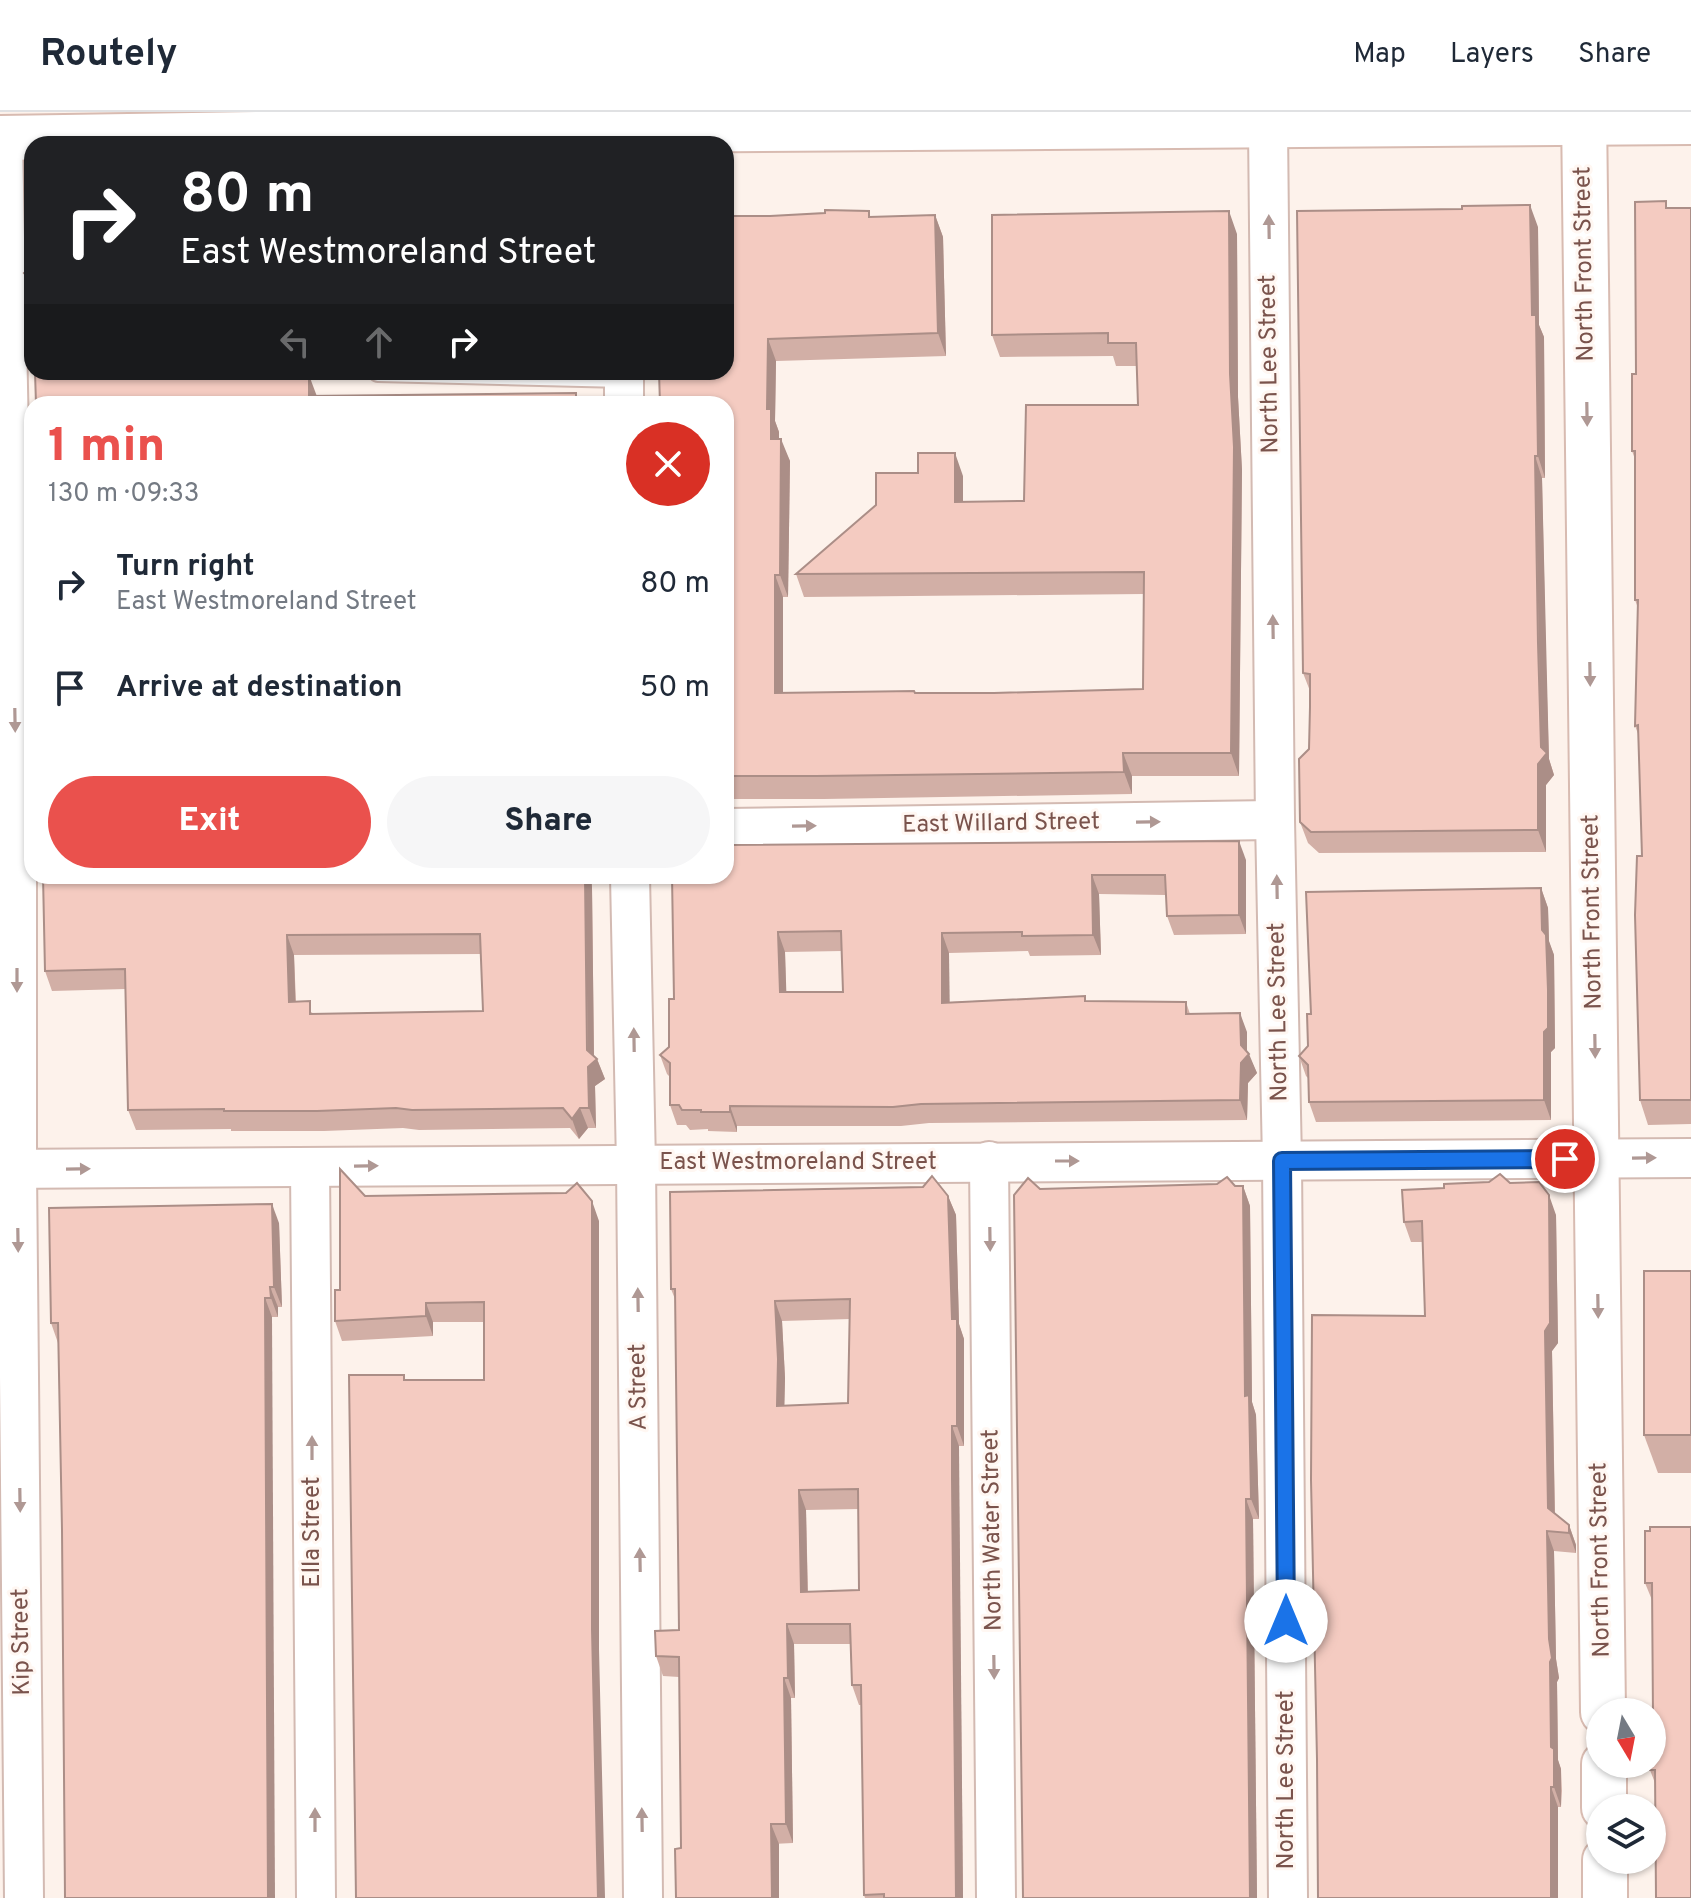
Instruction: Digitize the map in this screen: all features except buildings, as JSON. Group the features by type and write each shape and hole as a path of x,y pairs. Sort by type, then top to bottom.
{"main road":[{"path":"502,136 621,129 1268,127 1584,118 1691,122"},
{"name":"North Front Street","path":"1584,118 1603,1698"},
{"path":"24,136 158,124 424,136"},
{"path":"2,138 24,136"},
{"path":"1605,1874 1605,1898"}],"street":[{"name":"North Lee Street","path":"1268,127 1288,1898"},
{"name":"Kip Street","path":"2,138 24,834 8,1169 24,1898"},
{"name":"East Willard Street","path":"734,828 1275,820"},
{"name":"A Street","path":"630,884 643,1898"},
{"name":"East Westmoreland Street","path":"8,1169 1691,1158"},
{"name":"North Water Street","path":"989,1161 996,1898"},
{"name":"Ella Street","path":"310,1167 316,1898"}],"lane":[{"path":"560,380 624,385"}],"route":[{"path":"1286,1621 1282,1161 1565,1159"}]}
